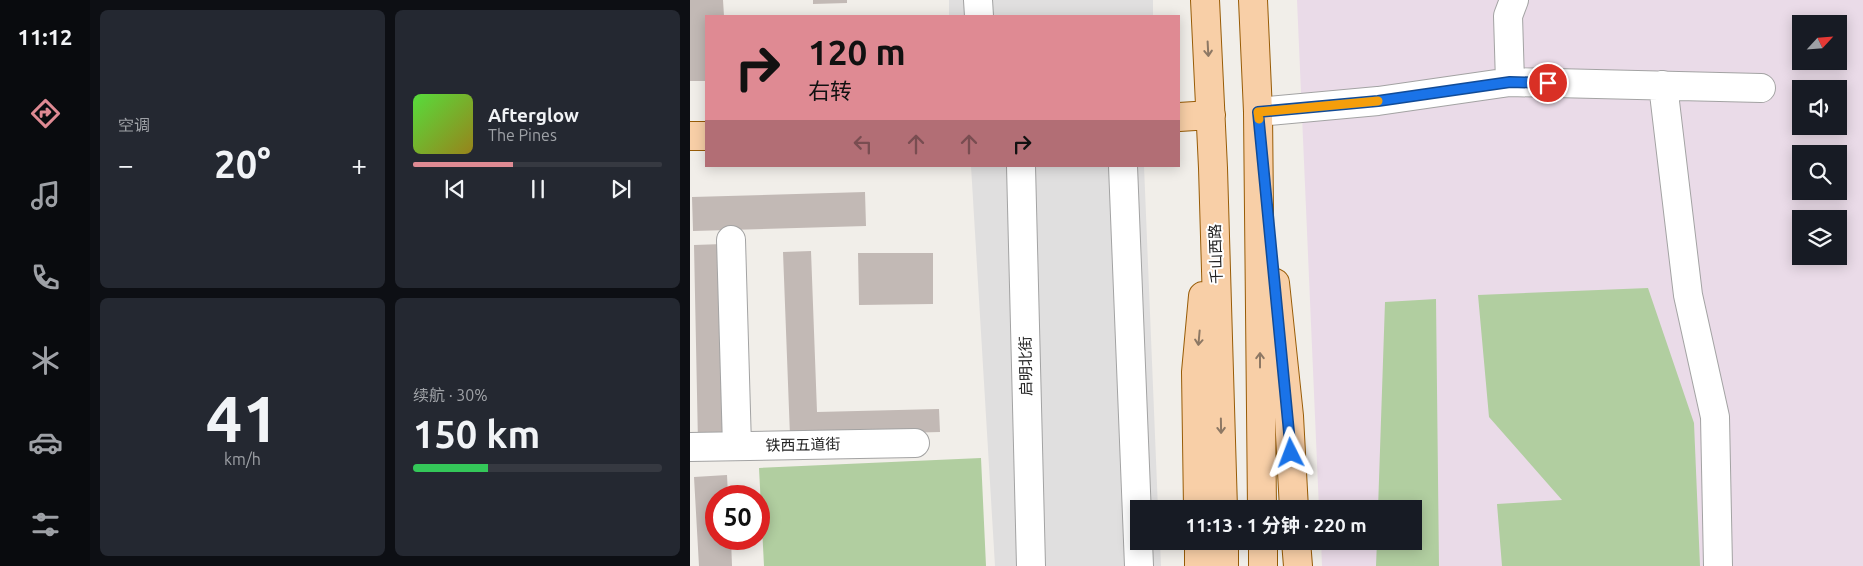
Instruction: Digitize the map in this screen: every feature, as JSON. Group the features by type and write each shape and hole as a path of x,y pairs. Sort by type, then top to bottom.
{"main road":[{"name":"千山西路","path":"1205,0 1213,168 1223,500"},
{"path":"1253,0 1258,112 1262,500"},
{"path":"1258,112 1288,406 1293,500"},
{"path":"1180,117 1211,114"},
{"path":"690,136 705,136"},
{"path":"1198,500 1196,372 1213,168"},
{"path":"1199,550 1199,566"},
{"path":"1224,550 1224,566"},
{"path":"1263,550 1263,566"},
{"path":"1297,550 1298,566"}],"street":[{"path":"978,0 978,15"},
{"path":"1510,82 1508,16 1514,0"},
{"path":"1258,112 1378,101 1510,82 1760,88"},
{"path":"1663,85 1688,295 1715,417 1718,566"},
{"name":"启明北街","path":"1021,167 1031,566"},
{"path":"1123,167 1140,566"},
{"path":"730,240 737,446"},
{"name":"铁西五道街","path":"690,447 915,443"}],"shaded area":[{"path":"949,0 1153,0 1153,15 949,15"},
{"path":"1297,0 1863,0 1863,566 1322,566 1321,550 1422,550 1422,500 1319,500"},
{"path":"971,167 1144,167 1158,500 1130,500 1130,550 1160,550 1161,566 995,566"}],"green space":[{"path":"1648,288 1694,423 1700,566 1502,566 1497,504 1562,500 1489,417 1478,295"},
{"path":"1436,299 1439,566 1376,566 1377,550 1422,550 1422,500 1378,500 1385,302"},
{"path":"981,458 986,566 764,566 763,550 770,550 770,485 760,485 759,468"}],"building":[{"path":"690,0 723,0 724,15 705,15 705,81 690,81"},
{"path":"813,0 847,0 847,3 813,4"},
{"path":"865,192 866,226 693,231 692,197"},
{"path":"723,244 727,443 698,443 694,245"},
{"path":"811,251 817,412 939,409 940,432 790,436 783,252"},
{"path":"858,253 933,253 933,304 859,305"},
{"path":"727,475 727,485 705,485 705,550 731,550 732,566 699,566 694,477"}],"slow traffic":[{"path":"1259,119 1258,112 1339,103 1378,101"}],"route":[{"path":"1291,453 1289,416 1258,112 1339,103 1378,101 1510,82 1548,83"}]}
